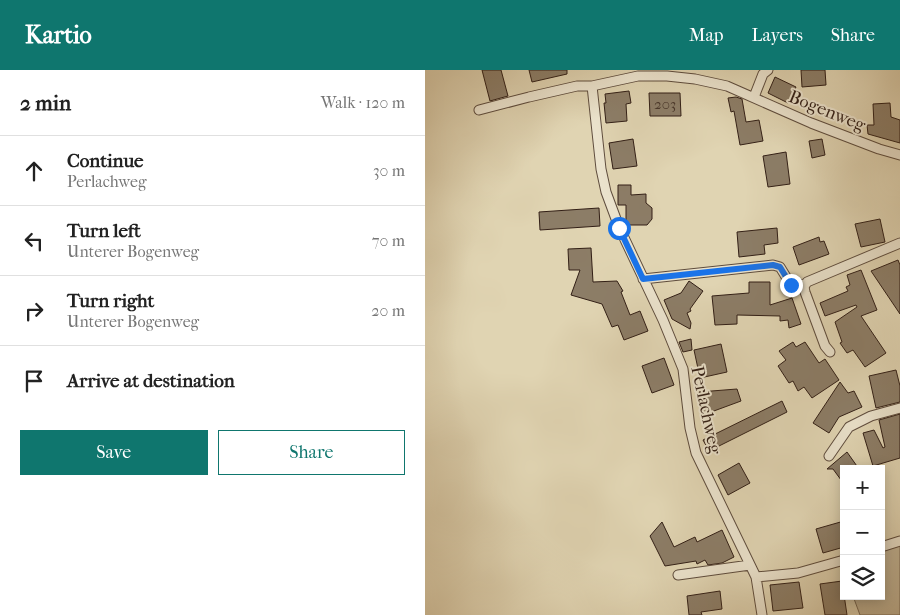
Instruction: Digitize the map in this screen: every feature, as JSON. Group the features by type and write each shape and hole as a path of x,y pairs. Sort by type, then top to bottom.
{"street":[{"path":"754,97 763,74 768,70"},
{"name":"Bogenweg","path":"479,110 577,86 592,86 638,76 667,76 710,82 754,97 811,123 900,155"},
{"name":"Perlachweg","path":"592,86 601,169 606,192 619,228 683,369 690,428 696,452 756,577 762,615"},
{"path":"643,279 773,265 780,267 791,285 795,286 805,284 900,243"},
{"path":"805,284 806,296 829,352"},
{"path":"829,456 849,427 871,416 900,408"},
{"path":"885,546 900,541"},
{"path":"756,577 798,573 840,561"},
{"path":"678,575 750,565"}],"shaded area":[{"path":"900,545 900,615 860,615 854,600 885,600 885,551"}],"building":[{"path":"482,70 501,70 508,96 490,101"},
{"path":"529,70 567,70 567,74 532,82"},
{"path":"801,70 825,70 826,85 802,87"},
{"path":"775,77 796,87 788,103 768,93"},
{"path":"629,91 631,103 626,104 627,121 606,123 605,94"},
{"path":"649,93 680,93 681,116 650,116"},
{"path":"736,97 742,99 746,122 759,120 763,141 740,145 734,111 731,112 728,98"},
{"path":"890,103 891,117 900,120 900,143 868,134 867,125 874,125 873,104"},
{"path":"633,139 637,166 613,169 609,143"},
{"path":"822,139 825,155 812,158 809,141"},
{"path":"786,152 790,184 768,187 763,156"},
{"path":"618,185 631,185 631,195 646,194 646,203 652,208 652,219 647,225 626,225 626,205 618,205"},
{"path":"599,208 600,226 540,230 539,212"},
{"path":"880,219 885,242 861,247 855,224"},
{"path":"777,228 778,243 764,245 765,254 739,257 737,232"},
{"path":"819,237 820,242 824,241 829,254 799,265 793,247"},
{"path":"591,248 593,282 617,281 623,291 621,292 630,315 640,311 648,331 624,340 618,325 612,327 602,304 571,295 580,270 569,270 568,249"},
{"path":"898,260 900,265 900,314 871,271"},
{"path":"861,270 877,310 861,316 886,353 865,367 853,350 847,353 840,343 842,342 835,322 857,307 856,305 825,316 820,303 848,291 846,287 850,285 847,275"},
{"path":"689,281 703,291 690,309 691,311 687,313 691,323 690,329 672,319 664,300 681,293"},
{"path":"749,282 770,282 770,305 792,298 801,324 789,328 788,320 780,321 780,316 737,315 737,324 715,325 712,296 749,293"},
{"path":"691,339 692,350 683,352 679,342"},
{"path":"793,342 796,347 805,342 819,363 825,359 839,380 812,398 804,387 798,391 793,381 789,383 778,366 786,360 779,351"},
{"path":"721,344 727,372 700,378 694,350"},
{"path":"664,358 674,385 652,393 642,366"},
{"path":"896,370 900,386 900,402 876,408 869,376"},
{"path":"840,382 848,393 854,391 862,407 839,417 829,433 813,423"},
{"path":"737,389 741,401 703,415 699,403 699,392"},
{"path":"782,401 787,412 709,451 703,440"},
{"path":"900,414 900,458 873,465 863,433 874,430 883,448 885,447 879,420"},
{"path":"847,452 856,465 840,465 840,479 833,469 827,469"},
{"path":"739,463 750,483 728,495 718,475"},
{"path":"662,522 674,547 695,537 697,542 722,530 734,557 722,563 708,565 705,560 697,564 696,561 665,566 650,536"},
{"path":"840,522 840,548 823,553 816,529"},
{"path":"840,581 840,600 845,600 847,615 825,615 820,584"},
{"path":"799,582 803,608 773,611 770,585"},
{"path":"720,591 722,609 701,612 702,615 689,615 687,596"}],"route":[{"path":"619,228 643,279 773,265 780,267 791,285"}]}
